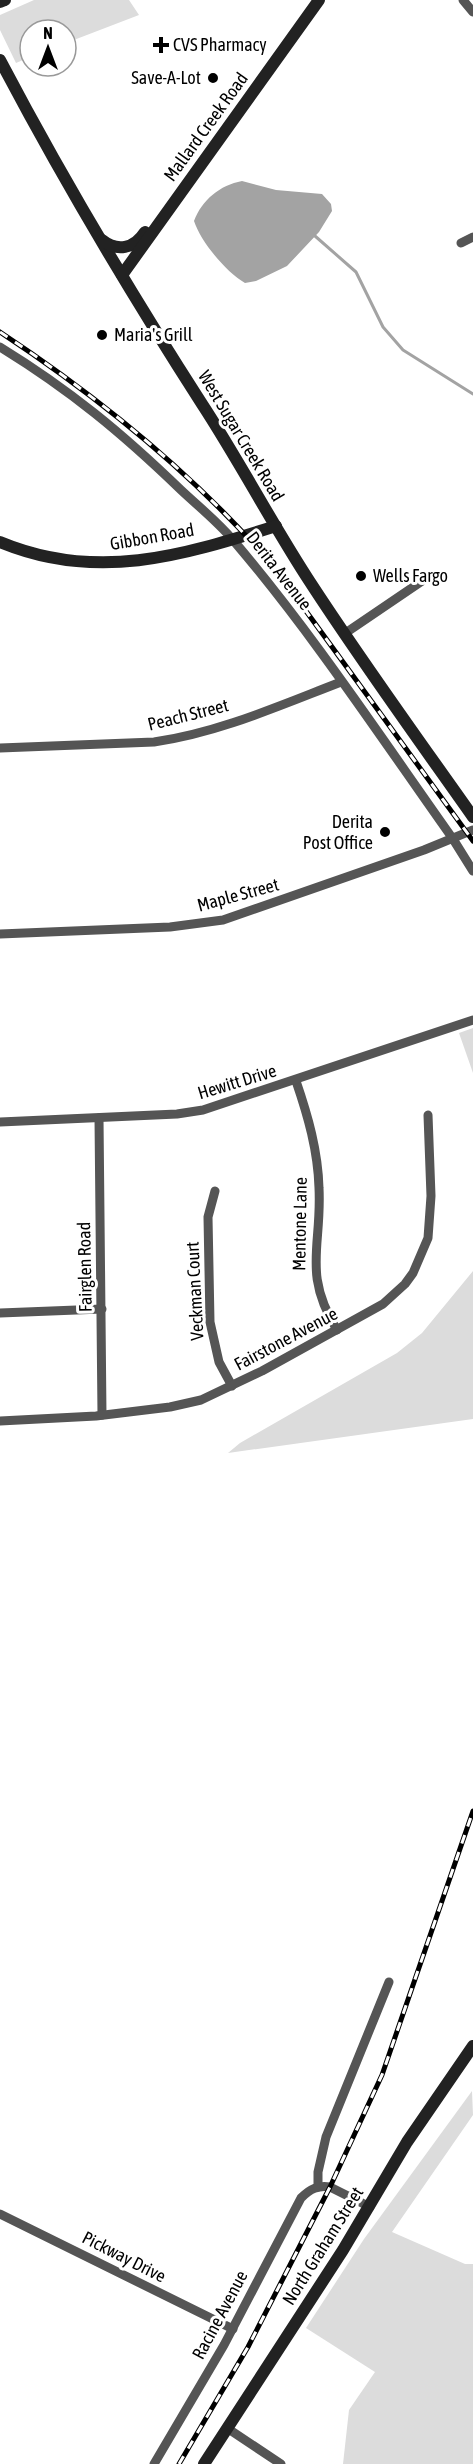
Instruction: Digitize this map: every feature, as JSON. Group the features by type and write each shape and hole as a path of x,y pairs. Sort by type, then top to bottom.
{"main road":[{"path":"0,2 5,0"},
{"name":"Mallard Creek Road","path":"122,275 319,0"},
{"name":"West Sugar Creek Road","path":"0,60 122,275 276,526 344,634 473,817"},
{"path":"101,239 109,246 119,248 134,244 142,237 194,163 204,159"},
{"name":"Gibbon Road","path":"0,542 27,552 60,560 106,564 147,559 276,526"},
{"name":"North Graham Street","path":"204,2464 370,2207 407,2142 473,2046"}],"street":[{"path":"463,0 473,12"},
{"path":"461,243 473,237"},
{"name":"Derita Avenue","path":"0,347 100,415 154,463 232,539 279,597 342,682 473,871"},
{"path":"344,634 425,579"},
{"name":"Peach Street","path":"0,748 154,742 172,739 238,720 342,682"},
{"name":"Maple Street","path":"0,934 158,928 223,920 473,830"},
{"name":"Hewitt Drive","path":"0,1122 99,1118 203,1110 296,1081 473,1020"},
{"name":"Mentone Lane","path":"296,1081 312,1132 319,1185 320,1207 315,1254 316,1281 328,1315 337,1330"},
{"name":"Fairstone Avenue","path":"0,1421 102,1415 187,1404 232,1386 363,1317 394,1295 413,1273 424,1249 431,1214 428,1115"},
{"name":"Fairglen Road","path":"99,1118 102,1415"},
{"name":"Veckman Court","path":"215,1191 208,1217 210,1322 219,1362 232,1386"},
{"path":"0,1313 102,1309"},
{"path":"370,2207 330,2187 318,2187 318,2172 326,2137 389,1982"},
{"name":"Racine Avenue","path":"154,2464 233,2329 301,2198 308,2191 318,2187"},
{"name":"Pickway Drive","path":"0,2214 233,2329"},
{"path":"227,2428 281,2464"}],"shaded area":[{"path":"34,0 129,0 139,15 78,38 78,18 18,18 18,62 16,63 0,30 0,15"},
{"path":"242,181 276,190 322,194 331,204 332,211 319,232 287,266 256,281 245,283 230,272 215,256 202,238 194,221 202,206 219,190"},
{"path":"473,1028 473,1073 459,1033"},
{"path":"473,1271 473,1419 228,1453 240,1443 397,1353 422,1333"},
{"path":"472,2091 473,2115 392,2232 465,2264 473,2264 473,2464 343,2464 349,2410 375,2372 306,2328 364,2239"}],"waterway":[{"path":"315,236 356,272 383,327 403,350 473,394"}],"railway":[{"path":"0,332 110,411 179,470 244,533 274,567 473,841"},
{"path":"179,2464 248,2347 330,2187 382,2075 473,1811"}],"place":[{"name":"CVS Pharmacy","path":"161,45"},
{"name":"Save-A-Lot","path":"213,78"},
{"name":"Maria's Grill","path":"102,335"},
{"name":"Wells Fargo","path":"361,576"},
{"name":"Derita Post Office","path":"385,832"}]}
